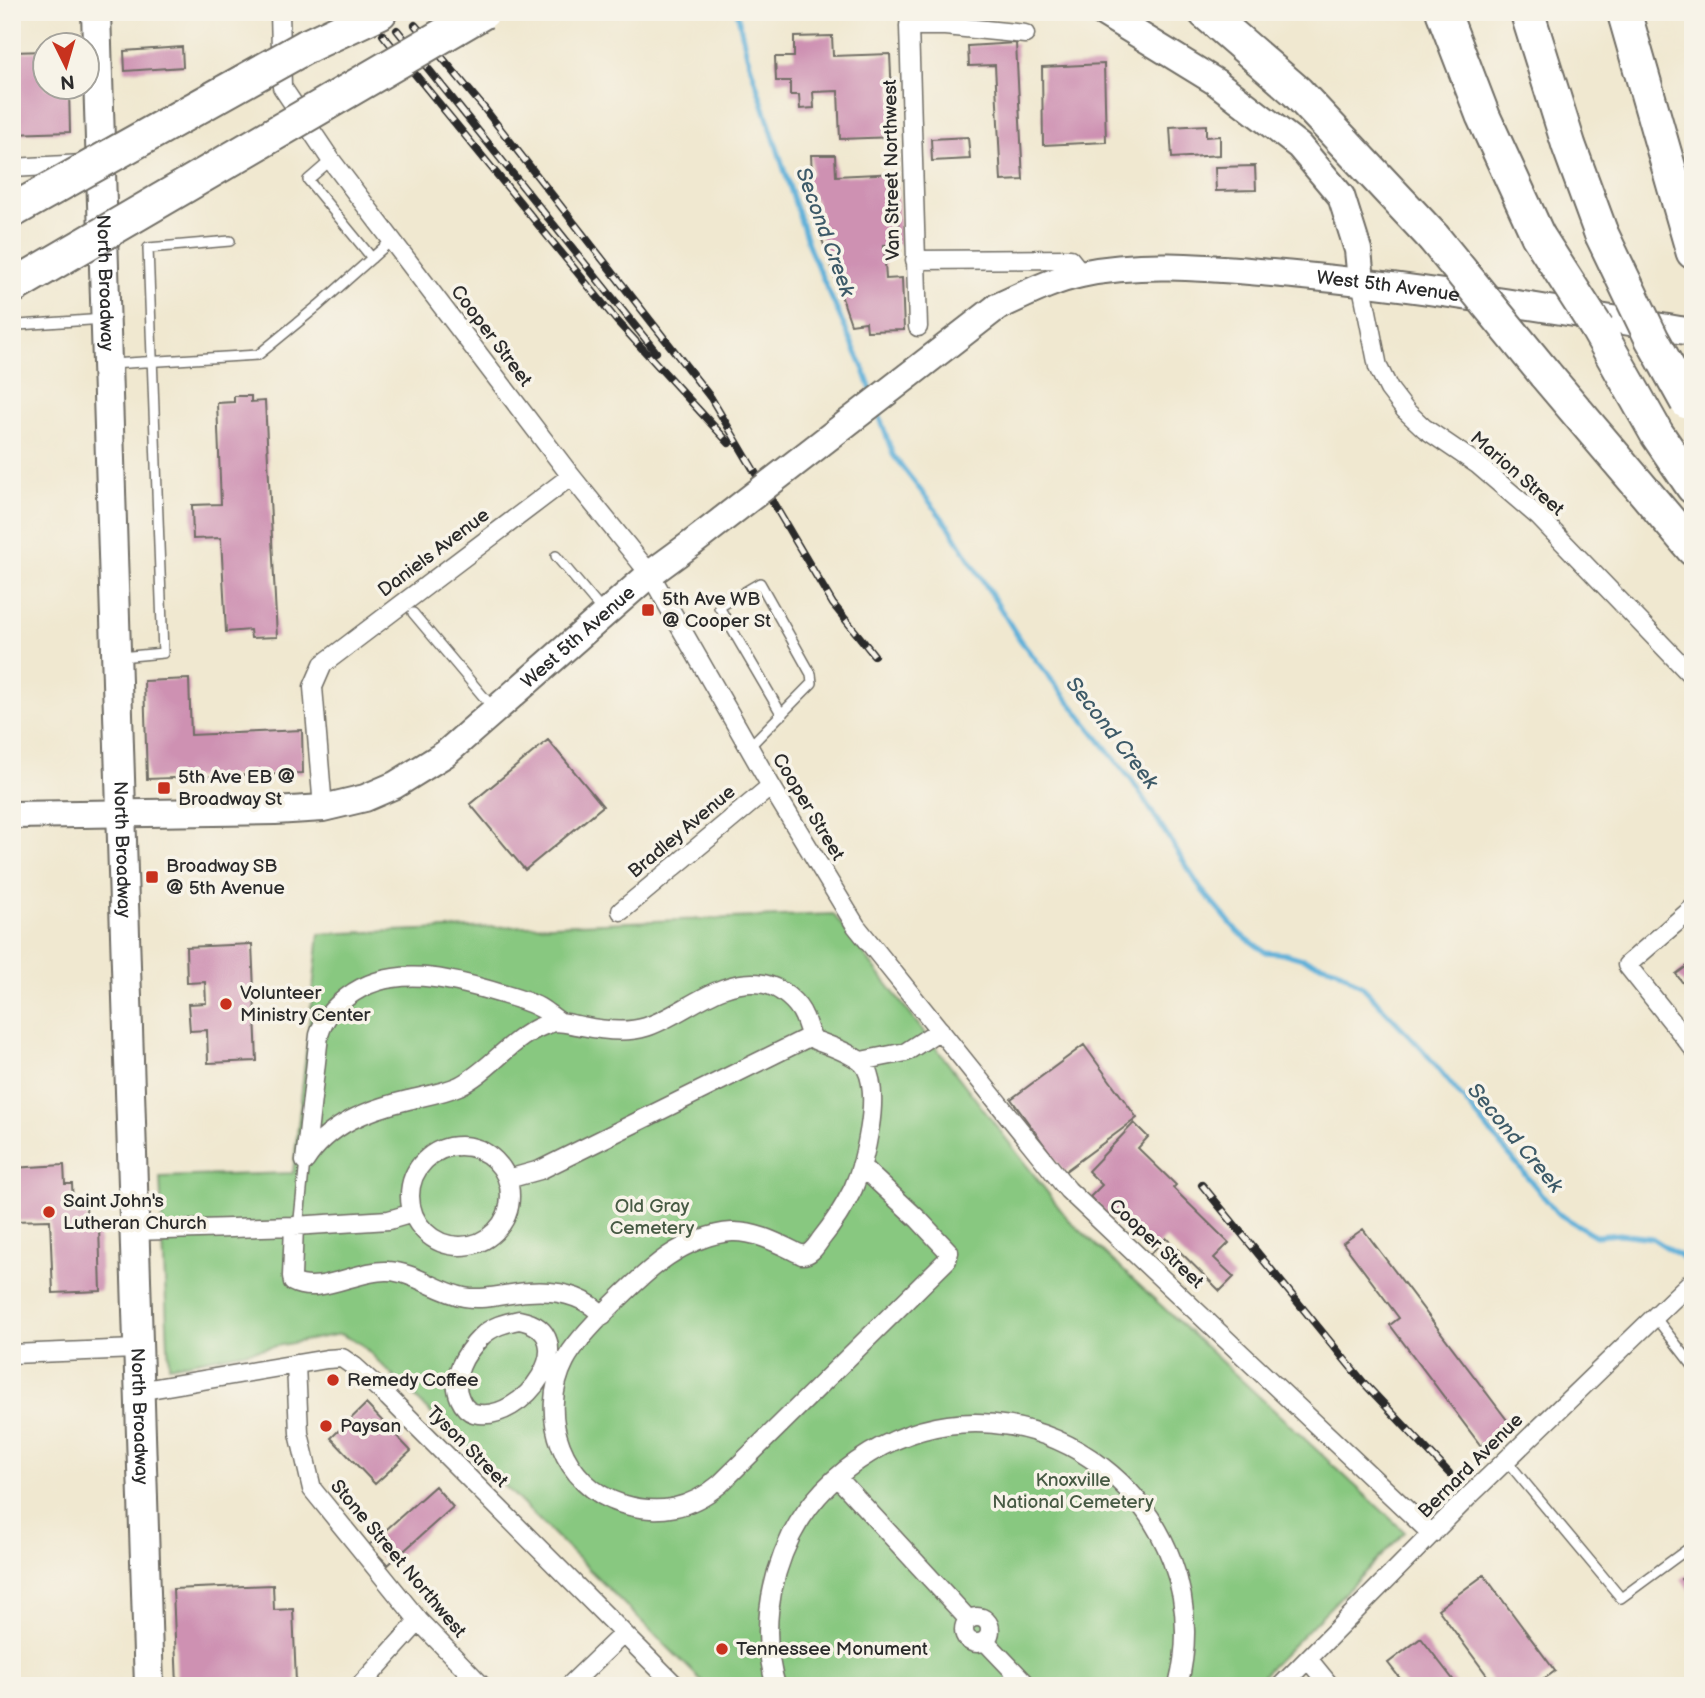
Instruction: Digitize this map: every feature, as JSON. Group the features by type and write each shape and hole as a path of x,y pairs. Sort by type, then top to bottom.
{"highway":[{"path":"307,46 350,12"},
{"path":"12,211 307,46 380,12"},
{"path":"12,287 483,12"},
{"path":"1205,12 1297,92 1433,237 1693,549"},
{"path":"1443,12 1483,116 1597,328 1657,434 1693,487"},
{"path":"1467,12 1547,235"},
{"path":"1527,12 1569,146 1601,233 1652,340 1690,407"},
{"path":"1624,12 1693,252"}],"main road":[{"name":"North Broadway","path":"96,12 136,1349 149,1686"}],"street":[{"name":"Cooper Street","path":"280,12 282,87 331,160 391,240 571,476 650,574 748,747 856,926 1068,1189 1432,1534"},
{"path":"1102,12 1216,82 1299,146 1340,196 1358,250 1362,281"},
{"path":"910,19 945,26 1025,34"},
{"name":"Van Street Northwest","path":"910,19 918,327"},
{"path":"12,168 101,163"},
{"path":"915,260 1070,258 1082,274"},
{"name":"West 5th Avenue","path":"12,815 323,808 365,798 413,776 445,754 496,712 650,574 997,307 1058,281 1082,274 1151,267 1223,269 1362,281 1693,332"},
{"name":"Marion Street","path":"1362,281 1378,367 1405,410 1424,428 1477,464 1538,517 1693,677"},
{"name":"Daniels Avenue","path":"323,808 313,687 323,664 571,476"},
{"name":"Bradley Avenue","path":"621,911 771,786"},
{"path":"1693,908 1627,965 1693,1048"},
{"path":"305,1161 322,1024 334,1008 362,987 398,978 439,978 523,1000 560,1022"},
{"path":"305,1161 323,1139 350,1120 374,1110 460,1086 524,1038 550,1023 639,1029 735,986 758,984 774,988 799,1007 811,1036 861,1061 867,1070 872,1095 861,1166 838,1216 807,1255 750,1234 733,1232 690,1244 667,1256 603,1315 552,1374 497,1413 479,1415 462,1406 458,1395 458,1375 464,1358 482,1335 500,1324 519,1320 532,1322 541,1328 547,1336 552,1374 557,1439 571,1466 586,1484 610,1500 648,1509 675,1507 704,1497 735,1470 947,1260 949,1252 861,1166"},
{"path":"861,1061 906,1052 940,1030"},
{"path":"508,1179 540,1170 811,1036"},
{"path":"459,1146 475,1148 489,1154 500,1165 508,1179 511,1195 509,1210 502,1224 491,1236 477,1243 462,1246 446,1244 432,1238 421,1227 413,1213 410,1198 412,1182 424,1162 443,1149 459,1146"},
{"path":"134,1231 389,1220 413,1213"},
{"path":"294,1226 292,1276 293,1282 298,1285 323,1284 384,1270 464,1297 487,1298 526,1292 574,1296 603,1315"},
{"name":"Bernard Avenue","path":"1281,1686 1506,1460 1690,1282"},
{"path":"12,1354 136,1349"},
{"name":"Tyson Street","path":"138,1391 296,1364 342,1359 355,1367 544,1552 676,1686"},
{"name":"Stone Street Northwest","path":"296,1364 299,1433 312,1489 419,1621 482,1686"},
{"path":"776,1686 768,1642 769,1611 774,1581 797,1524 815,1499 836,1477 857,1461 903,1437 954,1425 1006,1425 1056,1439 1079,1450 1111,1473 1139,1500 1166,1544 1182,1593 1185,1645 1178,1686"},
{"path":"836,1477 969,1620 964,1629 967,1638 975,1643 985,1641 1027,1686"},
{"path":"360,1686 419,1621"},
{"path":"569,1686 622,1634"},
{"path":"1308,1659 1330,1686"}],"lane":[{"path":"331,160 308,180 372,258"},
{"path":"107,364 258,355 391,240"},
{"path":"115,657 163,653 148,248 230,241"},
{"path":"12,328 19,325 106,319"},
{"path":"555,556 605,614"},
{"path":"748,747 782,715 812,682 811,674 760,583 719,607 782,715"},
{"path":"412,613 496,712"},
{"path":"294,1226 299,1219 305,1161"},
{"path":"1656,1317 1693,1366"},
{"path":"1506,1460 1621,1598 1693,1545"}],"green space":[{"name":"Old Gray Cemetery","path":"833,914 1068,1219 1405,1532 1252,1686 707,1686 361,1344 340,1334 169,1366 160,1177 293,1173 319,934"}],"building":[{"path":"832,36 833,56 890,54 894,137 840,139 838,91 813,92 814,108 800,109 799,95 790,95 790,81 776,81 775,57 794,57 794,37"},
{"path":"1016,43 1023,180 1001,181 995,65 969,66 968,46"},
{"path":"182,47 183,67 125,71 124,51"},
{"path":"32,51 32,102 69,102 70,132 12,134 12,52"},
{"path":"1104,64 1106,142 1043,145 1042,67"},
{"path":"1206,125 1206,137 1220,136 1220,155 1172,158 1170,127"},
{"path":"968,137 970,159 932,161 931,139"},
{"path":"811,155 835,155 836,176 897,173 900,244 884,245 886,279 902,278 904,330 867,331 866,322 851,324 814,216 821,215 805,175 812,174"},
{"path":"1255,166 1256,190 1216,191 1215,167"},
{"path":"234,396 251,396 251,402 265,401 277,637 251,638 250,630 226,632 221,538 193,539 192,505 221,504 217,403 234,402"},
{"path":"189,679 191,735 302,730 303,773 147,779 144,681"},
{"path":"548,740 603,806 525,870 470,804"},
{"name":"Volunteer Ministry Center","path":"252,944 257,1061 208,1063 207,1030 190,1031 188,1004 206,1003 205,982 187,983 186,947"},
{"path":"1693,962 1693,996 1676,974"},
{"path":"1084,1045 1137,1118 1064,1172 1011,1099"},
{"path":"1134,1123 1148,1137 1138,1148 1176,1185 1173,1188 1229,1243 1214,1258 1234,1277 1220,1291 1166,1238 1149,1255 1090,1197 1102,1185 1088,1171"},
{"name":"Saint John's Lutheran Church","path":"64,1165 65,1184 72,1184 73,1204 86,1204 87,1228 99,1227 101,1291 53,1293 50,1220 12,1221 12,1168"},
{"path":"1363,1229 1510,1424 1481,1446 1390,1325 1399,1318 1343,1243"},
{"path":"366,1404 411,1451 375,1484 331,1438"},
{"path":"435,1486 453,1507 388,1565 369,1545"},
{"path":"1693,1571 1693,1596 1681,1579"},
{"path":"1484,1575 1555,1671 1534,1686 1495,1686 1438,1609"},
{"path":"273,1585 274,1610 293,1609 296,1683 177,1686 173,1589"},
{"path":"1421,1638 1458,1686 1406,1686 1388,1663"}],"waterway":[{"name":"Second Creek","path":"737,12 747,55 810,250 872,393"},
{"name":"Second Creek","path":"877,409 893,455 950,528 1020,640 1133,782 1201,889 1238,932 1265,952 1286,954 1337,969 1362,986 1422,1049 1557,1213 1596,1236 1620,1234 1652,1238 1680,1256 1693,1269"}],"railway":[{"path":"415,25 484,108 711,398 833,604 874,655"},
{"path":"397,30 656,352"},
{"path":"383,35 617,321 729,443"},
{"path":"1202,1185 1363,1382 1449,1473"}],"place":[{"name":"5th Ave WB @ Cooper St","path":"648,610"},
{"name":"5th Ave EB @ Broadway St","path":"164,788"},
{"name":"Broadway SB @ 5th Avenue","path":"152,877"},
{"name":"Volunteer Ministry Center","path":"226,1004"},
{"name":"Saint John's Lutheran Church","path":"49,1212"},
{"name":"Remedy Coffee","path":"333,1380"},
{"name":"Paysan","path":"326,1426"},
{"name":"Tennessee Monument","path":"722,1649"}],"park label":[{"name":"Knoxville National Cemetery","path":"1073,1491"}]}
